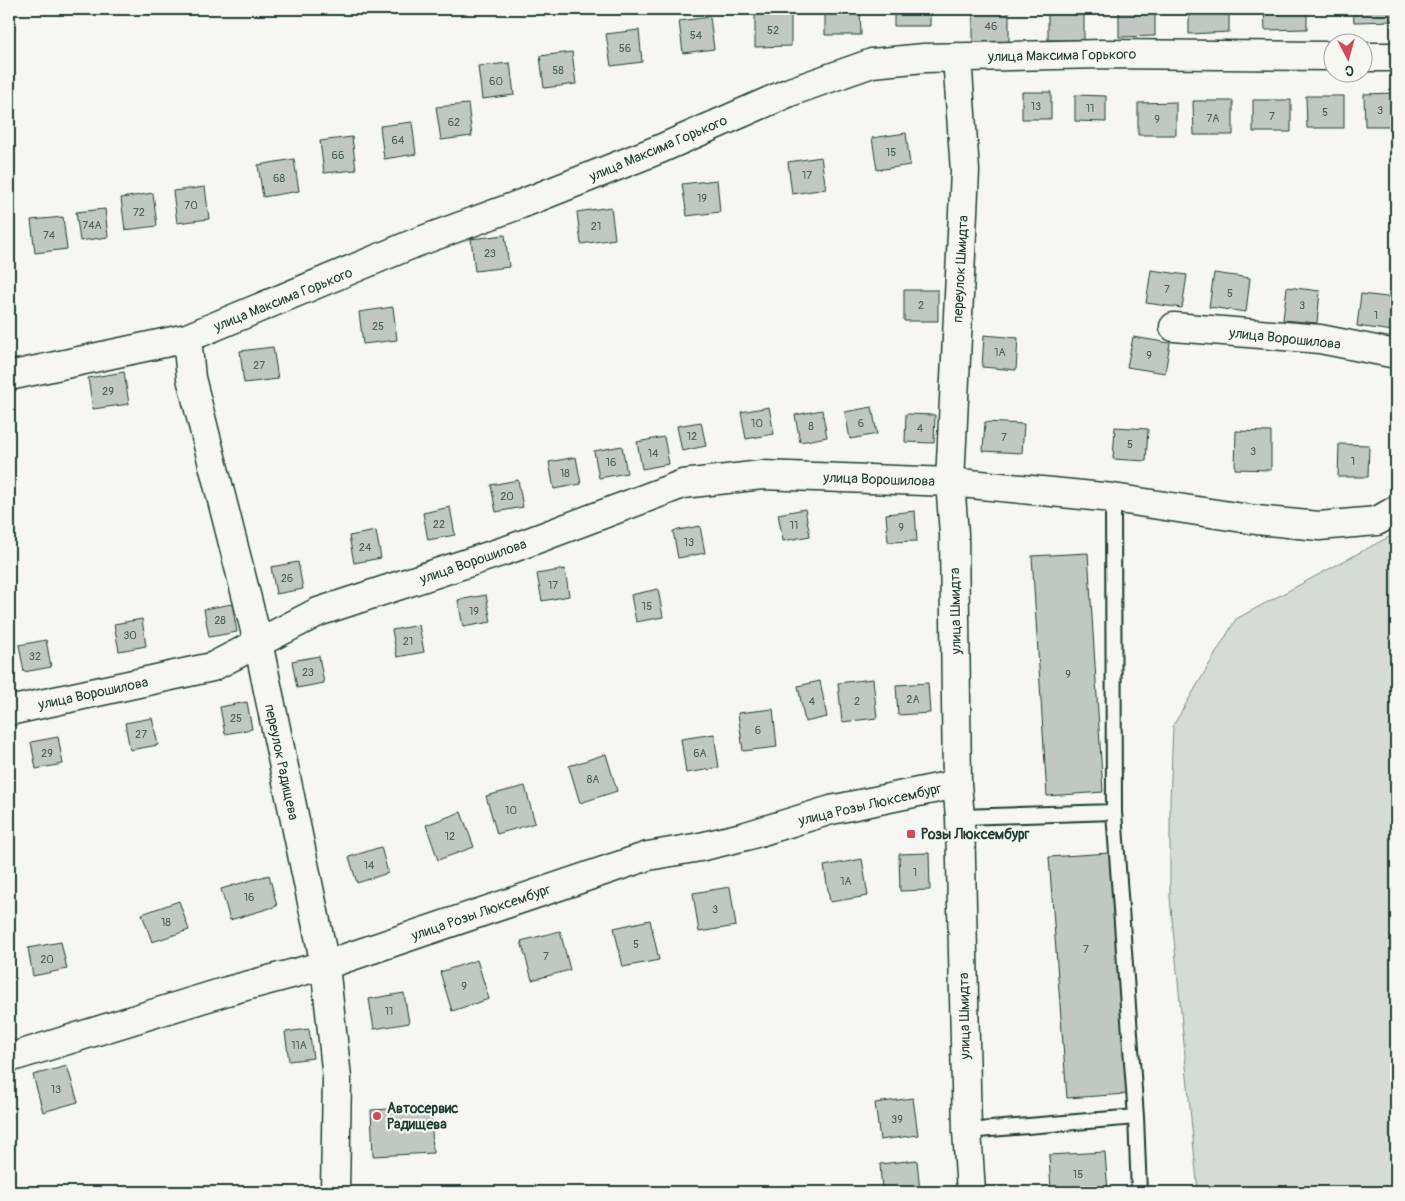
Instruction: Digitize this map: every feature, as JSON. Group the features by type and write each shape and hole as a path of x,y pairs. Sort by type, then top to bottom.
{"street":[{"name":"улица Максима Горького","path":"9,376 187,338 415,244 660,148 790,92 872,63 924,58 1103,54 1322,56"},
{"name":"переулок Шмидта","path":"950,482 965,171 957,57"},
{"path":"1372,57 1396,57"},
{"name":"улица Ворошилова","path":"1174,328 1320,339 1396,354"},
{"name":"переулок Радищева","path":"187,338 191,378 258,642 326,965 337,1078 335,1192"},
{"name":"улица Ворошилова","path":"9,711 212,667 318,612 514,548 683,484 762,475 950,482"},
{"path":"950,482 1113,498 1256,520 1319,526 1377,520 1396,510"},
{"name":"улица Шмидта","path":"950,482 954,534 957,784 960,817 967,1132 971,1192"},
{"name":"улица Розы Люксембург","path":"9,1058 227,991 326,965 648,856 746,836 831,810 957,784"}],"lane":[{"path":"1113,498 1114,812 1140,1192"},
{"path":"960,817 1114,812"},
{"path":"967,1132 1136,1117"}],"shaded area":[{"path":"1396,533 1396,1192 1198,1192 1170,897 1170,802 1173,726 1236,619"}],"building":[{"path":"825,9 860,9 861,35 825,35"},
{"path":"894,9 930,9 930,26 894,26"},
{"path":"1048,9 1084,9 1084,40 1048,40"},
{"path":"1119,9 1155,9 1155,36 1119,37"},
{"path":"1189,9 1229,9 1229,32 1189,34"},
{"path":"1264,9 1307,9 1307,29 1265,30"},
{"path":"1353,9 1396,9 1396,21 1354,22"},
{"path":"973,10 1009,10 1009,42 973,43"},
{"path":"791,13 791,46 755,47 755,14"},
{"path":"710,17 714,49 683,53 679,21"},
{"path":"639,30 642,62 611,66 606,34"},
{"path":"572,52 576,84 544,88 540,56"},
{"path":"510,63 514,95 482,99 478,66"},
{"path":"1022,92 1051,92 1051,119 1022,119"},
{"path":"1396,93 1396,126 1365,126 1364,94"},
{"path":"1075,95 1106,96 1106,122 1075,121"},
{"path":"1306,96 1344,96 1344,128 1307,128"},
{"path":"1253,100 1291,100 1291,132 1253,132"},
{"path":"1193,101 1233,101 1233,135 1194,135"},
{"path":"1176,102 1176,135 1138,135 1138,103"},
{"path":"468,104 472,136 441,140 436,107"},
{"path":"412,122 416,154 384,159 380,126"},
{"path":"906,133 910,165 877,170 872,138"},
{"path":"352,137 356,170 324,173 320,141"},
{"path":"821,157 826,189 792,194 788,162"},
{"path":"294,159 299,191 263,197 258,165"},
{"path":"717,180 720,212 687,216 682,184"},
{"path":"205,187 209,219 177,223 173,191"},
{"path":"153,193 157,226 125,230 121,198"},
{"path":"611,207 615,239 581,244 577,212"},
{"path":"105,209 108,237 80,241 76,212"},
{"path":"63,217 67,249 35,253 31,220"},
{"path":"9,232 12,260 9,260"},
{"path":"505,235 509,267 475,271 471,239"},
{"path":"1151,270 1187,275 1182,308 1146,303"},
{"path":"1214,273 1250,278 1246,312 1209,307"},
{"path":"1287,287 1320,291 1317,323 1283,320"},
{"path":"904,290 938,290 938,321 904,321"},
{"path":"1361,294 1396,298 1393,331 1357,326"},
{"path":"393,307 397,340 363,344 359,312"},
{"path":"984,335 1018,338 1016,370 982,367"},
{"path":"1133,337 1170,343 1165,373 1127,367"},
{"path":"273,347 278,379 244,383 240,351"},
{"path":"124,372 129,404 93,409 88,378"},
{"path":"769,407 774,434 746,439 741,412"},
{"path":"872,407 877,434 850,439 845,412"},
{"path":"822,410 827,437 800,442 795,415"},
{"path":"906,414 935,415 934,443 905,442"},
{"path":"701,422 706,446 682,451 677,426"},
{"path":"985,422 1024,424 1022,453 983,451"},
{"path":"1115,427 1148,429 1146,461 1113,459"},
{"path":"1236,431 1271,432 1271,470 1235,469"},
{"path":"664,437 669,464 642,469 637,442"},
{"path":"1339,444 1369,445 1368,477 1338,477"},
{"path":"622,446 627,473 599,478 594,451"},
{"path":"576,457 581,484 554,489 549,462"},
{"path":"518,480 523,507 496,512 491,485"},
{"path":"450,507 455,535 428,540 423,513"},
{"path":"805,509 810,536 783,541 778,514"},
{"path":"915,511 917,541 888,542 886,514"},
{"path":"700,526 705,553 678,558 673,531"},
{"path":"376,531 381,558 354,563 349,536"},
{"path":"1088,553 1103,792 1047,796 1032,556"},
{"path":"298,562 303,589 276,594 271,567"},
{"path":"565,569 569,596 542,601 537,574"},
{"path":"658,589 663,617 636,622 631,595"},
{"path":"486,595 491,622 463,627 458,600"},
{"path":"232,604 237,632 209,637 204,609"},
{"path":"142,619 146,646 119,651 114,624"},
{"path":"419,625 424,652 397,657 392,630"},
{"path":"46,640 51,667 24,672 19,645"},
{"path":"319,656 324,683 297,688 292,661"},
{"path":"873,679 877,718 842,722 838,683"},
{"path":"820,681 827,717 805,722 798,686"},
{"path":"928,683 930,713 898,715 896,685"},
{"path":"247,702 252,729 225,734 220,707"},
{"path":"773,709 777,747 743,751 738,713"},
{"path":"152,718 158,745 130,750 125,723"},
{"path":"714,734 719,768 686,773 681,739"},
{"path":"58,737 63,764 36,769 31,742"},
{"path":"606,754 617,791 580,803 569,766"},
{"path":"525,786 535,823 497,834 486,796"},
{"path":"461,812 474,847 438,860 426,825"},
{"path":"381,847 388,873 357,883 349,857"},
{"path":"929,853 930,890 900,891 899,854"},
{"path":"1109,853 1127,1094 1067,1098 1049,857"},
{"path":"862,859 868,896 830,902 824,866"},
{"path":"269,875 277,906 230,920 221,889"},
{"path":"730,887 736,926 699,932 693,893"},
{"path":"179,901 189,930 152,942 142,914"},
{"path":"650,920 659,960 623,967 614,928"},
{"path":"560,931 570,970 532,980 521,941"},
{"path":"61,942 67,969 33,976 28,948"},
{"path":"477,960 489,999 452,1011 440,972"},
{"path":"404,993 409,1023 374,1029 369,999"},
{"path":"309,1029 313,1058 289,1061 285,1032"},
{"path":"67,1066 78,1102 43,1112 33,1075"},
{"path":"913,1098 918,1135 880,1140 875,1103"},
{"path":"431,1107 433,1153 373,1156 371,1110"},
{"path":"1105,1152 1108,1192 1051,1192 1049,1155"},
{"path":"917,1160 920,1192 882,1192 880,1164"}],"place":[{"name":"Розы Люксембург","path":"911,834"},
{"name":"Автосервис Радищева","path":"377,1116"}]}
